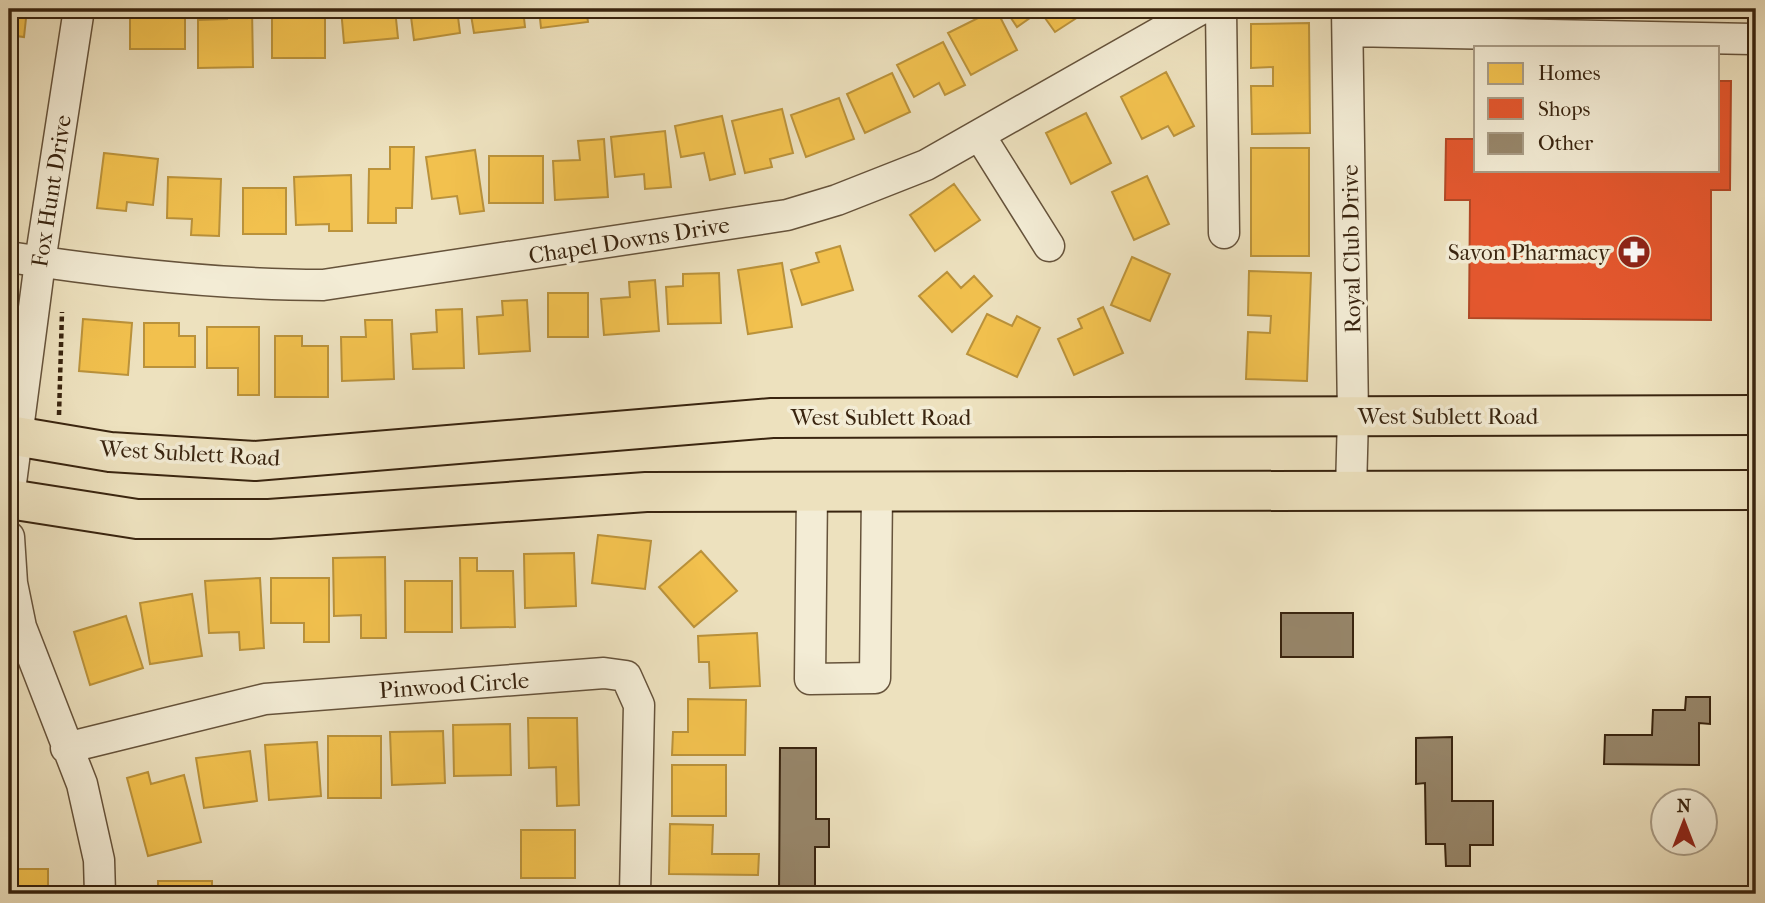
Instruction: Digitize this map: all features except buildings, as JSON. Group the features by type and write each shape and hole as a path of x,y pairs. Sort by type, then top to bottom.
{"main road":[{"name":"West Sublett Road","path":"13,436 110,452 255,461 772,418 1756,415"},
{"path":"9,499 138,519 269,519 646,492 1756,490"}],"street":[{"name":"Fox Hunt Drive","path":"9,499 13,436 79,9"},
{"name":"Chapel Downs Drive","path":"9,257 103,271 252,285 323,285 788,215 837,200 926,165 1201,9"},
{"path":"1221,9 1224,233"},
{"path":"1348,20 1546,22 1752,39"},
{"name":"Royal Club Drive","path":"1348,20 1353,416 1351,490"},
{"path":"980,136 1049,246"},
{"path":"812,491 810,679 876,678 877,491"},
{"path":"9,537 15,629 82,783 99,860 100,894"},
{"name":"Pinwood Circle","path":"66,748 265,699 604,673 626,677 639,705 635,894"}],"path":[{"path":"58,419 62,298"}],"shaded area":[{"path":"1446,887 1446,894 1024,894 1024,891"}],"place":[{"name":"Savon Pharmacy","path":"1634,252"}]}
